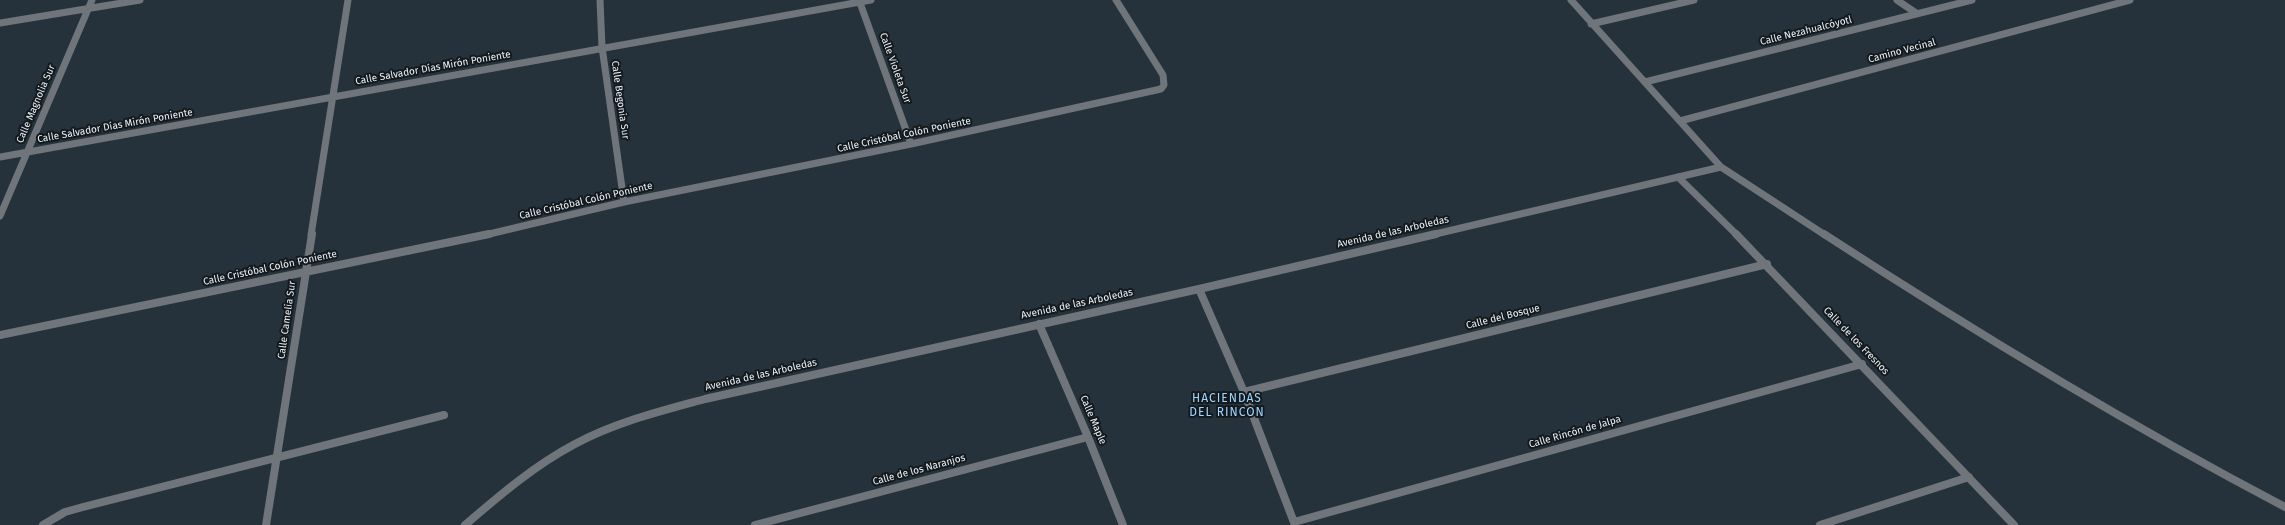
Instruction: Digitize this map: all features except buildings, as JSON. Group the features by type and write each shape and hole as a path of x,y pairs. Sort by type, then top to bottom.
{"street":[{"name":"Calle Magnolia Sur","path":"0,216 92,0"},
{"path":"0,23 140,0"},
{"name":"Calle Camelia Sur","path":"266,525 304,271 334,96 348,0"},
{"name":"Calle Begonia Sur","path":"600,0 602,47 624,202"},
{"name":"Calle Salvador Días Mirón Poniente","path":"0,157 602,47 871,0"},
{"name":"Calle Cristóbal Colón Poniente","path":"0,335 488,234 624,202 911,144 1154,92 1164,85 1163,75 1116,0"},
{"path":"1571,0 1721,167 1884,274 2005,347 2194,459 2285,507"},
{"path":"1592,24 1694,0"},
{"path":"1897,0 1916,14"},
{"name":"Calle Nezahualcóyotl","path":"1645,82 1972,0"},
{"name":"Camino Vecinal","path":"1680,121 2130,0"},
{"name":"Calle Violeta Sur","path":"859,1 911,144"},
{"name":"Avenida de las Arboledas","path":"465,525 515,482 569,448 638,417 705,398 1199,289 1721,167"},
{"name":"Calle de los Fresnos","path":"1678,177 1767,264 2014,525"},
{"name":"Calle del Bosque","path":"1244,392 1767,264"},
{"path":"1199,289 1244,392 1294,524"},
{"name":"Calle Maple","path":"1039,324 1088,437 1123,525"},
{"name":"Calle Rincón de Jalpa","path":"1294,524 1862,364"},
{"path":"43,525 65,512 83,507 444,415"},
{"name":"Calle de los Naranjos","path":"755,525 1088,437"},
{"path":"1820,525 1969,477"}],"district":[{"name":"HACIENDAS DEL RINCON","path":"1227,406"}]}
